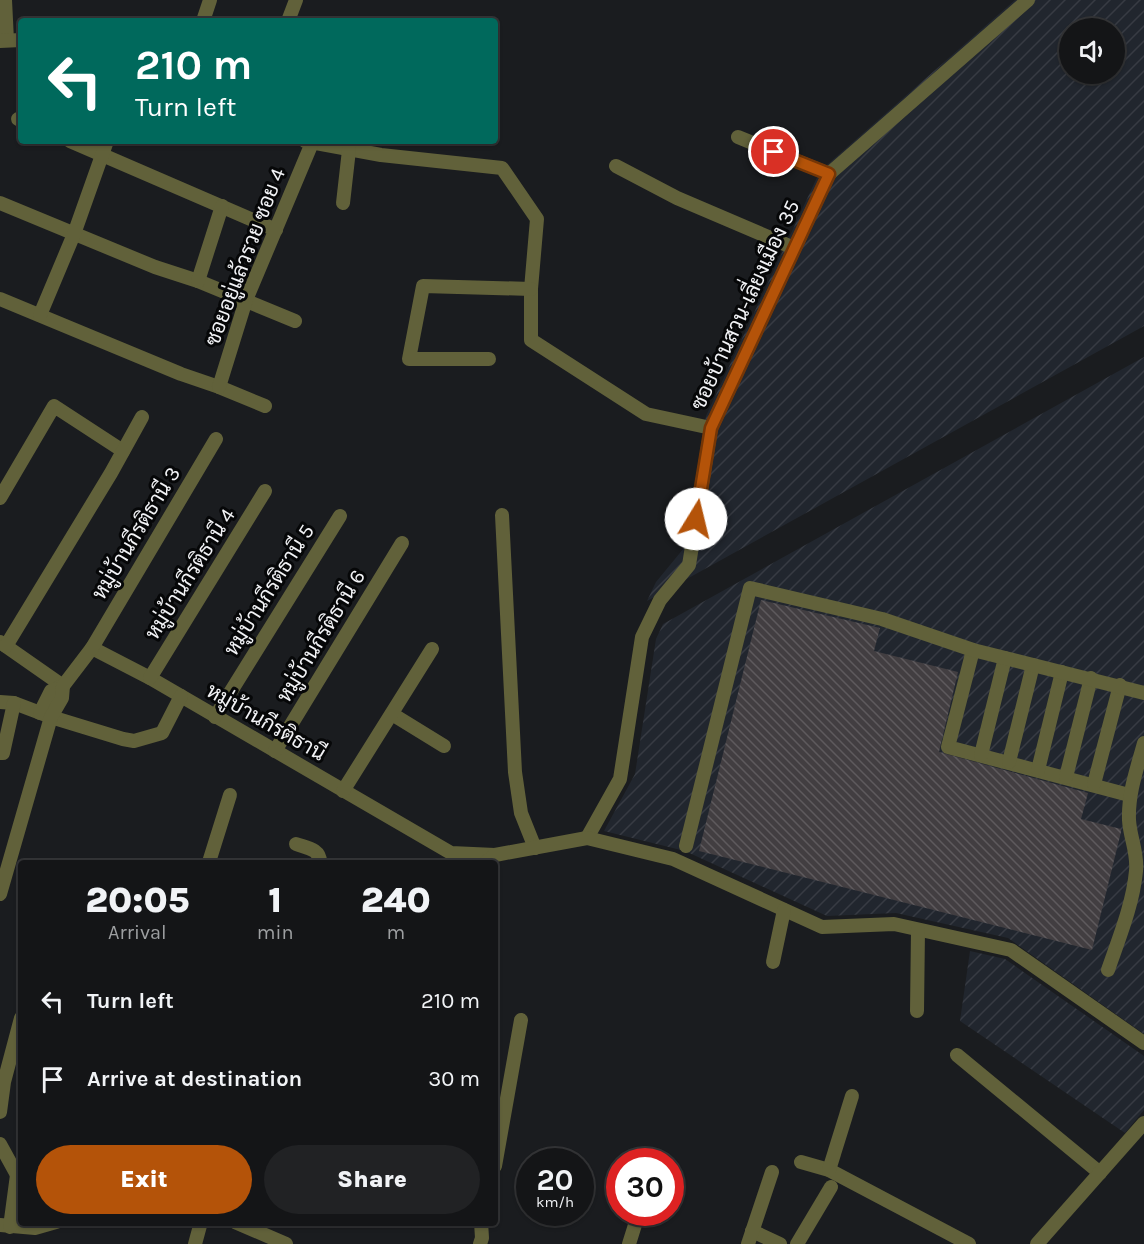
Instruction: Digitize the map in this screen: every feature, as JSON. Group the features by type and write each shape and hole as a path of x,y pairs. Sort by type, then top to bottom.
{"street":[{"path":"5,0 9,40"},
{"path":"204,18 210,0"},
{"path":"289,18 296,0"},
{"name":"ซอยบ้านสวน-เลี่ยงเมือง 35","path":"588,838 620,778 642,637 660,600 689,565 711,428 829,174 1028,0"},
{"path":"738,137 829,174"},
{"path":"85,144 104,148 276,230"},
{"name":"ซอยอยู่แล้วรวย ซอย 4","path":"219,387 246,300 276,230 308,144"},
{"path":"319,144 349,150 502,168 537,219 531,289 531,340 646,414 711,428"},
{"path":"40,315 74,234 104,148"},
{"path":"343,203 349,150"},
{"path":"616,166 677,198 794,248"},
{"path":"0,203 155,267 198,281 295,321"},
{"path":"198,281 222,206"},
{"path":"489,359 409,359 423,286 531,289"},
{"path":"0,299 265,406"},
{"path":"0,498 54,406 123,451"},
{"path":"63,686 3,644 142,417"},
{"name":"หมู่บ้านกีรติธานี 3","path":"92,648 216,439"},
{"name":"หมู่บ้านกีรติธานี 4","path":"150,678 265,491"},
{"path":"502,515 515,772 521,813 535,848"},
{"name":"หมู่บ้านกีรติธานี 5","path":"215,717 340,516"},
{"name":"หมู่บ้านกีรติธานี 6","path":"275,751 402,543"},
{"path":"686,846 750,588 882,619 973,650 1120,685 1144,693"},
{"path":"0,894 46,715 62,698 63,686 92,648"},
{"name":"หมู่บ้านกีรติธานี","path":"92,648 150,678 451,853 491,859 588,838"},
{"path":"344,791 432,649"},
{"path":"973,650 948,747 1129,795"},
{"path":"981,755 1005,658"},
{"path":"1009,762 1033,664"},
{"path":"1038,770 1062,672"},
{"path":"1066,777 1090,678"},
{"path":"1094,784 1120,685"},
{"path":"1,756 7,703 134,741 162,733 181,696"},
{"path":"392,714 444,746"},
{"path":"1108,970 1127,912 1136,871 1136,850 1129,823 1129,795 1144,743"},
{"path":"210,860 230,795"},
{"path":"588,838 673,859 822,927 894,924 1011,950 1144,1043"},
{"path":"296,844 316,851 320,860"},
{"path":"773,962 784,910"},
{"path":"917,1011 918,930"},
{"path":"498,1148 520,1020"},
{"path":"0,1112 4,1082 18,1029"},
{"path":"957,1055 1100,1173"},
{"path":"829,1170 852,1096"},
{"path":"1037,1244 1144,1124"},
{"path":"0,1144 18,1169"},
{"path":"801,1162 829,1170 969,1244"},
{"path":"772,1172 750,1238 780,1244"},
{"path":"18,1174 5,1226 35,1228 42,1226"},
{"path":"797,1244 831,1187"},
{"path":"195,1244 200,1226"},
{"path":"244,1226 282,1243"},
{"path":"480,1244 481,1226"},
{"path":"630,1244 635,1226"}],"shaded area":[{"path":"1015,0 1144,0 1144,326 647,601 656,582 684,548 706,416 820,171"},
{"path":"1144,357 1144,1034 1008,938 896,913 827,916 685,851 604,831 635,774 656,639 663,624"},
{"path":"970,951 1005,959 1144,1056 1144,1110 1125,1133 960,1021"}],"building":[{"path":"761,600 880,628 874,651 958,672 939,752 1088,793 1081,819 1121,829 1092,950 699,851"}],"route":[{"path":"696,519 711,428 829,174 774,152"}]}
